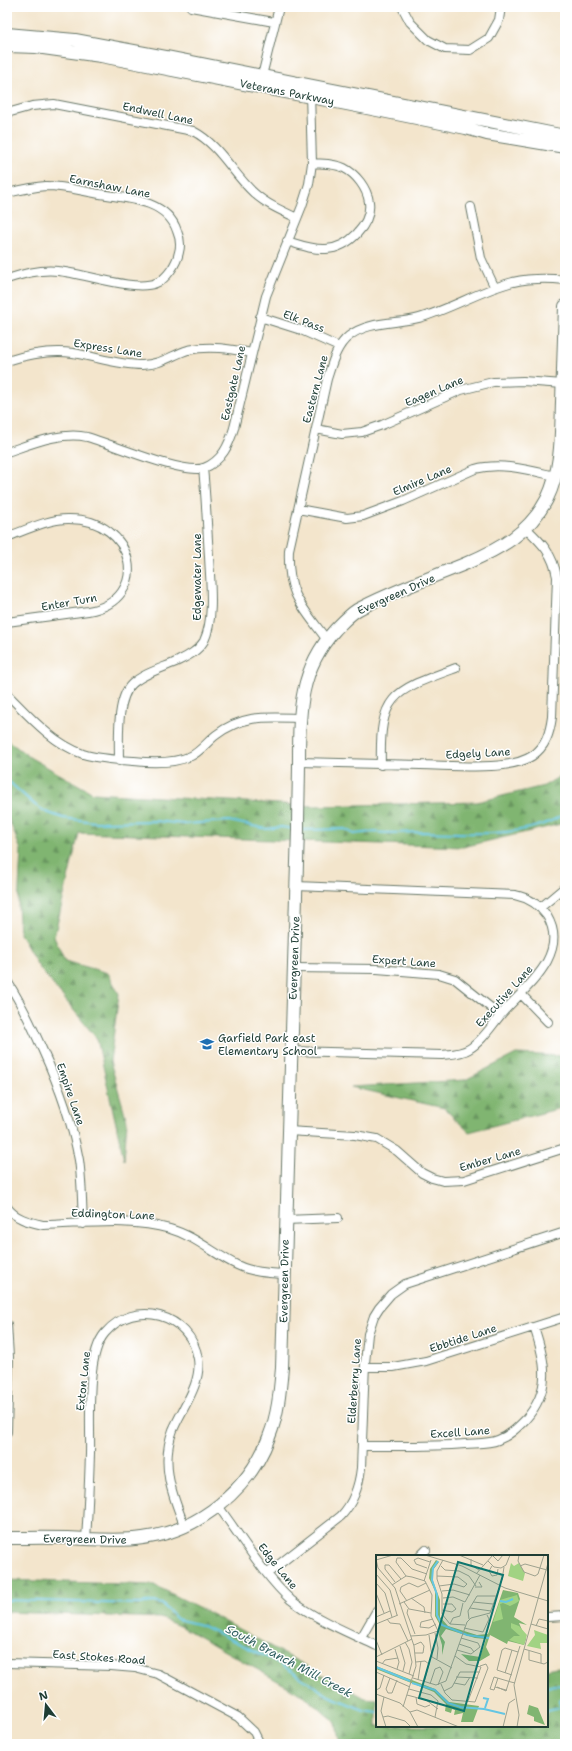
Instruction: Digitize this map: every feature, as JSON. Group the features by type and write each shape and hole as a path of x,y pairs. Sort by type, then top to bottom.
{"street":[{"path":"191,7 274,22"},
{"path":"260,82 279,7"},
{"path":"402,7 410,22 428,40 445,49 470,50 489,38 499,20 501,7"},
{"name":"Veterans Parkway","path":"7,34 75,40 227,68 260,82"},
{"name":"Veterans Parkway","path":"7,46 36,47 102,56 260,82 565,136"},
{"name":"Veterans Parkway","path":"310,91 487,134 565,147"},
{"name":"Eastgate Lane","path":"203,468 221,457 231,439 260,317 270,284 309,184 312,163 310,91"},
{"name":"Endwell Lane","path":"7,113 32,106 54,104 193,131 215,148 254,193 277,209 297,218"},
{"path":"287,241 320,249 336,247 344,244 357,234 366,219 369,202 357,178 351,172 335,165 312,163"},
{"name":"Earnshaw Lane","path":"7,193 25,188 46,186 90,192 142,202 157,207 170,217 175,225 180,241 177,258 173,266 157,283 142,285 125,284 67,272 46,270 7,279"},
{"path":"471,207 481,258 495,288"},
{"name":"Eastern Lane","path":"327,640 301,605 292,588 289,576 289,550 327,379 339,347 348,336 365,328 407,321 429,315 495,288 524,280 543,278 565,280"},
{"name":"Evergreen Drive","path":"7,1538 116,1540 144,1538 185,1526 198,1520 218,1506 231,1494 250,1472 264,1449 273,1424 280,1383 300,718 302,699 309,672 327,640 346,618 357,611 492,552 515,538 526,528 547,499 555,476 561,451 565,306"},
{"name":"Elk Pass","path":"260,317 301,330 339,347"},
{"name":"Express Lane","path":"7,361 31,354 62,352 121,363 141,365 160,362 187,351 197,349 225,348 252,353"},
{"name":"Eagen Lane","path":"316,429 342,434 362,432 382,425 461,390 482,384 523,381 563,384"},
{"path":"7,452 43,441 73,436 87,437 175,466 194,469 203,468"},
{"name":"Elmire Lane","path":"298,509 346,518 363,516 403,501 475,469 486,466 512,468 555,476"},
{"name":"Edgewater Lane","path":"118,761 120,719 123,701 131,685 146,675 191,654 198,648 207,632 210,613 210,580 203,468"},
{"name":"Enter Turn","path":"7,537 60,519 84,521 102,527 118,538 123,546 129,563 126,582 115,598 108,605 98,610 7,622"},
{"name":"Edgely Lane","path":"299,762 468,766 502,764 531,757 544,746 552,717 557,577 556,567 548,550 526,528"},
{"path":"381,765 380,736 384,716 392,699 398,693 410,686 456,668"},
{"path":"7,694 58,741 83,754 118,761 152,763 175,761 192,756 216,734 234,723 264,717 300,718"},
{"name":"Executive Lane","path":"291,1051 432,1055 461,1052 476,1044 500,1015 541,971 550,955 553,938 551,925 545,914 534,901 524,897 505,894 296,886"},
{"path":"540,908 565,886"},
{"name":"Expert Lane","path":"293,968 377,969 439,974 455,979 500,1015"},
{"name":"Empire Lane","path":"7,981 23,1005 31,1022 57,1083 69,1118 79,1161 83,1224"},
{"path":"521,994 548,1022"},
{"name":"Ember Lane","path":"288,1131 355,1135 377,1139 397,1150 422,1173 443,1181 464,1180 565,1148"},
{"name":"Eddington Lane","path":"7,1207 16,1216 29,1222 43,1224 147,1224 170,1229 190,1237 237,1266 255,1271 284,1274"},
{"path":"286,1220 338,1218"},
{"name":"Elderberry Lane","path":"268,1573 348,1508 354,1499 360,1478 366,1344 374,1316 384,1301 397,1288 412,1282 565,1232"},
{"name":"Exton Lane","path":"86,1539 91,1397 96,1348 100,1340 111,1327 125,1318 142,1314 163,1316 182,1329 193,1343 198,1359 196,1381 173,1431 168,1457 168,1479 172,1496 185,1526"},
{"name":"Ebbtide Lane","path":"365,1366 393,1367 426,1361 565,1317"},
{"path":"7,1324 9,1330 9,1366 7,1432"},
{"name":"Excell Lane","path":"362,1446 412,1447 478,1443 498,1440 507,1436 529,1416 540,1398 543,1389 545,1370 544,1361 534,1327"},
{"name":"Edge Lane","path":"218,1506 285,1594 302,1607 376,1646"},
{"path":"361,1638 376,1612"},
{"path":"548,1617 565,1616"},
{"name":"East Stokes Road","path":"7,1663 111,1666 135,1668 158,1674 238,1717 254,1732 260,1744"}],"green space":[{"path":"7,740 31,758 93,793 314,806 477,802 544,786 565,773 565,823 463,847 79,833 54,937 65,961 108,973 119,994 110,1061 127,1121 124,1160 97,1039 38,966 20,934 18,907 21,850 7,815"},
{"path":"516,1054 565,1056 565,1107 469,1132 444,1108 351,1087 465,1080"},
{"path":"7,1580 154,1585 202,1609 365,1698 376,1699 376,1727 548,1727 548,1669 556,1667 565,1668 565,1744 340,1744 336,1723 306,1697 184,1628 160,1618 7,1612"}],"waterway":[{"path":"7,780 35,805 46,812 63,818 95,822 156,821 184,824 229,821 267,829 281,827 294,829"},
{"path":"302,830 345,829 354,834 372,832 497,833 534,827 565,813"},
{"name":"South Branch Mill Creek","path":"7,1600 139,1604 154,1602 162,1604 177,1619 201,1625 279,1663 329,1696 364,1710 376,1712"},
{"name":"South Branch Mill Creek","path":"548,1687 554,1685 565,1686"},
{"name":"South Branch Mill Creek","path":"564,1706 561,1704 560,1700 565,1695"},
{"path":"548,1710 565,1706"}],"place":[{"name":"Garfield Park east Elementary School","path":"207,1044"}]}
